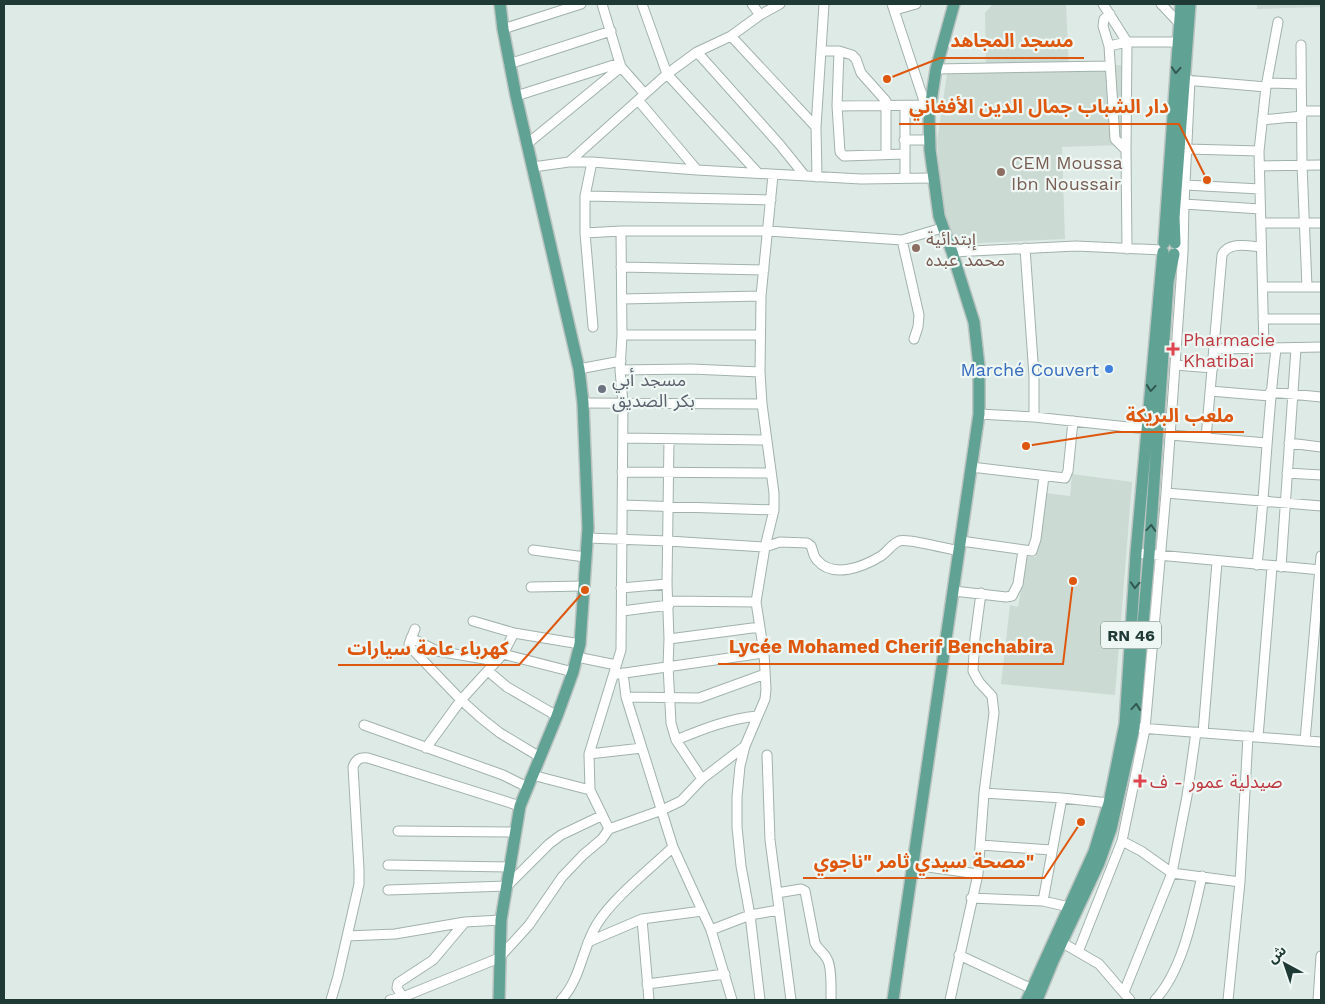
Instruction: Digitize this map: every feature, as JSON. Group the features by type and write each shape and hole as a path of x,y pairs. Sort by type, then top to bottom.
{"main road":[{"path":"499,1000 501,920 514,832 520,806 557,716 577,657 580,644 587,538 583,403 579,369 509,64 500,4"},
{"path":"894,1000 979,414 979,366 974,322 952,252 942,228 932,178 928,110 936,69 954,4"},
{"name":"RN 46","path":"1037,1000 1069,907 1094,852 1109,803 1125,724 1136,553 1147,429 1171,249 1181,4"},
{"name":"RN 46","path":"1027,1000 1098,863 1111,829 1140,728 1154,555 1168,282 1188,80 1190,4"}],"street":[{"path":"503,29 581,4"},
{"path":"602,4 620,65 641,97 697,170"},
{"path":"642,4 668,74 758,173"},
{"path":"752,4 760,15"},
{"path":"569,162 641,97 697,52 731,36 760,15 780,4"},
{"path":"817,177 816,127 824,4"},
{"path":"838,106 905,106 928,110 894,7 916,4"},
{"path":"1103,4 1127,42 1127,249"},
{"path":"1161,4 1179,23"},
{"path":"1110,14 1104,19 1103,26 1109,46 1115,139 1126,150"},
{"path":"1264,348 1259,151 1267,85 1278,22"},
{"path":"509,64 611,31"},
{"path":"731,36 816,127"},
{"path":"1109,46 1127,42 1178,42"},
{"path":"1300,45 1307,287"},
{"path":"821,51 839,51 854,57 861,73 882,95 886,106 886,154"},
{"path":"839,51 839,146 842,154 844,156 905,154"},
{"path":"697,52 780,144 805,176"},
{"path":"516,96 620,65"},
{"path":"527,144 620,65"},
{"path":"936,69 1110,66"},
{"path":"1154,555 1166,493 1175,365 1171,249 1184,204 1188,80 1267,85 1301,84"},
{"path":"905,106 905,178"},
{"path":"1262,120 1321,111"},
{"path":"904,140 930,140"},
{"path":"1187,149 1259,151"},
{"path":"533,167 569,162 592,162 773,175 861,179 932,178"},
{"path":"592,162 585,196 585,233 593,327"},
{"path":"1259,166 1321,165"},
{"path":"760,1000 737,827 740,766 745,746 765,699 764,653 756,602 765,547 774,510 774,492 762,404 760,335 761,296 773,175"},
{"path":"1185,185 1260,189"},
{"path":"585,196 771,200"},
{"path":"1184,204 1260,209"},
{"path":"1261,224 1321,223"},
{"path":"585,233 621,231 768,231 902,240 942,228"},
{"path":"609,829 590,790 589,754 620,650 624,402 621,366 621,231"},
{"path":"902,240 919,315 914,339"},
{"path":"952,252 1076,246 1171,249"},
{"path":"1206,438 1221,263 1224,251 1235,246 1261,247"},
{"path":"1024,248 1034,376 1034,417"},
{"path":"621,267 764,270"},
{"path":"1263,287 1321,287"},
{"path":"622,299 761,296"},
{"path":"1263,319 1321,319"},
{"path":"622,335 760,335"},
{"path":"1214,349 1321,347"},
{"path":"1258,737 1276,567 1285,502 1296,348"},
{"path":"1257,565 1264,500 1270,394 1276,349"},
{"path":"1175,365 1212,368"},
{"path":"579,369 621,366 760,372"},
{"path":"1210,391 1321,397"},
{"path":"583,403 762,404"},
{"path":"979,414 1034,417 1147,429"},
{"path":"971,467 1062,478 1067,476 1073,421"},
{"path":"1170,435 1267,443"},
{"path":"623,438 766,440"},
{"path":"669,439 667,584 671,723 676,740 702,780"},
{"path":"1289,443 1321,447"},
{"path":"622,472 771,473"},
{"path":"1287,473 1321,475"},
{"path":"587,538 765,547 780,542 807,544 811,546 815,558 824,566 838,570 853,569 866,564 882,555 899,541 914,541 933,546 1032,551 1035,546 1044,476"},
{"path":"1166,493 1321,506"},
{"path":"622,506 774,510"},
{"path":"533,550 585,556"},
{"path":"954,591 1006,597 1012,596 1018,584 1023,550"},
{"path":"1136,553 1216,562 1321,570"},
{"path":"1306,741 1321,556"},
{"path":"1124,992 1172,873 1200,733 1216,562"},
{"path":"621,588 667,584"},
{"path":"531,587 584,586"},
{"path":"950,1000 971,898 978,874 984,793 994,713 992,696 979,682 973,671 980,594"},
{"path":"622,611 669,603 756,602"},
{"path":"473,621 514,632 580,644"},
{"path":"669,638 760,627"},
{"path":"426,748 461,700 503,654 514,632"},
{"path":"496,661 437,651 413,634 410,644 411,648 461,700 500,733 540,757"},
{"path":"613,675 764,653"},
{"path":"503,654 573,672"},
{"path":"577,657 616,665"},
{"path":"488,671 507,687 557,716"},
{"path":"623,673 626,697 673,847 711,930 732,1000"},
{"path":"626,697 700,698 765,674"},
{"path":"676,740 716,724 739,718 758,716"},
{"path":"364,725 527,787"},
{"path":"1078,952 1122,841 1140,728 1321,742"},
{"path":"1236,1000 1228,1000 1240,882 1248,736"},
{"path":"390,1000 403,998 500,958 529,925 562,878 583,855 602,839 609,829 682,801 702,780 745,746"},
{"path":"589,754 642,748"},
{"path":"767,755 770,840 790,1000"},
{"path":"331,1000 359,884 353,767 358,759 362,757 368,758 520,806"},
{"path":"532,775 590,790"},
{"path":"984,793 1109,803"},
{"path":"1043,901 1062,798"},
{"path":"388,890 507,886 549,844 561,835 601,816"},
{"path":"398,831 514,832"},
{"path":"1122,841 1141,851 1172,873 1240,882"},
{"path":"981,845 1051,850"},
{"path":"561,1000 574,981 588,942 597,924 614,903 673,847"},
{"path":"388,865 509,868"},
{"path":"914,865 978,874"},
{"path":"1155,1000 1171,976 1182,948 1194,911 1202,876"},
{"path":"777,893 801,889 805,891 815,943 817,949 826,956 829,963 831,1000"},
{"path":"971,898 1043,901 1069,907"},
{"path":"711,930 750,915 779,910"},
{"path":"588,942 642,919 702,911"},
{"path":"642,919 649,1000"},
{"path":"347,936 395,934 465,922 501,920"},
{"path":"403,998 396,988 398,983 432,960 465,922"},
{"path":"1058,940 1099,964 1130,1000"},
{"path":"960,955 1032,988"},
{"path":"1318,1000 1321,956"},
{"path":"647,984 725,974"}],"shaded area":[{"name":"CEM Moussa Ibn Noussair","path":"993,4 1066,4 1069,66 1121,65 1122,145 1062,147 1065,239 959,244 950,232 942,197 937,141 948,67 986,66 985,13"},
{"path":"1257,4 1321,4 1321,7 1257,9"},
{"path":"1072,474 1132,482 1115,695 1001,684 1010,605 1018,607 1027,557 1036,557 1046,493 1070,496"}],"place":[{"name":"مسجد المجاهد","path":"887,79"},
{"name":"CEM Moussa Ibn Noussair","path":"1001,172"},
{"name":"دار الشباب جمال الدين الأفغاني","path":"1207,180"},
{"name":"إبتدائية محمد عبده","path":"916,248"},
{"name":"Pharmacie Khatibai","path":"1173,349"},
{"name":"Marché Couvert","path":"1109,369"},
{"name":"مسجد أبي بكر الصديق","path":"602,389"},
{"name":"ملعب البريكة","path":"1026,446"},
{"name":"Lycée Mohamed Cherif Benchabira","path":"1073,581"},
{"name":"كهرباء عامة سيارات","path":"585,590"},
{"name":"صيدلية عمور - ف","path":"1140,781"},
{"name":"مصحة سيدي ثامر \"ناجوي\"","path":"1081,822"}]}
